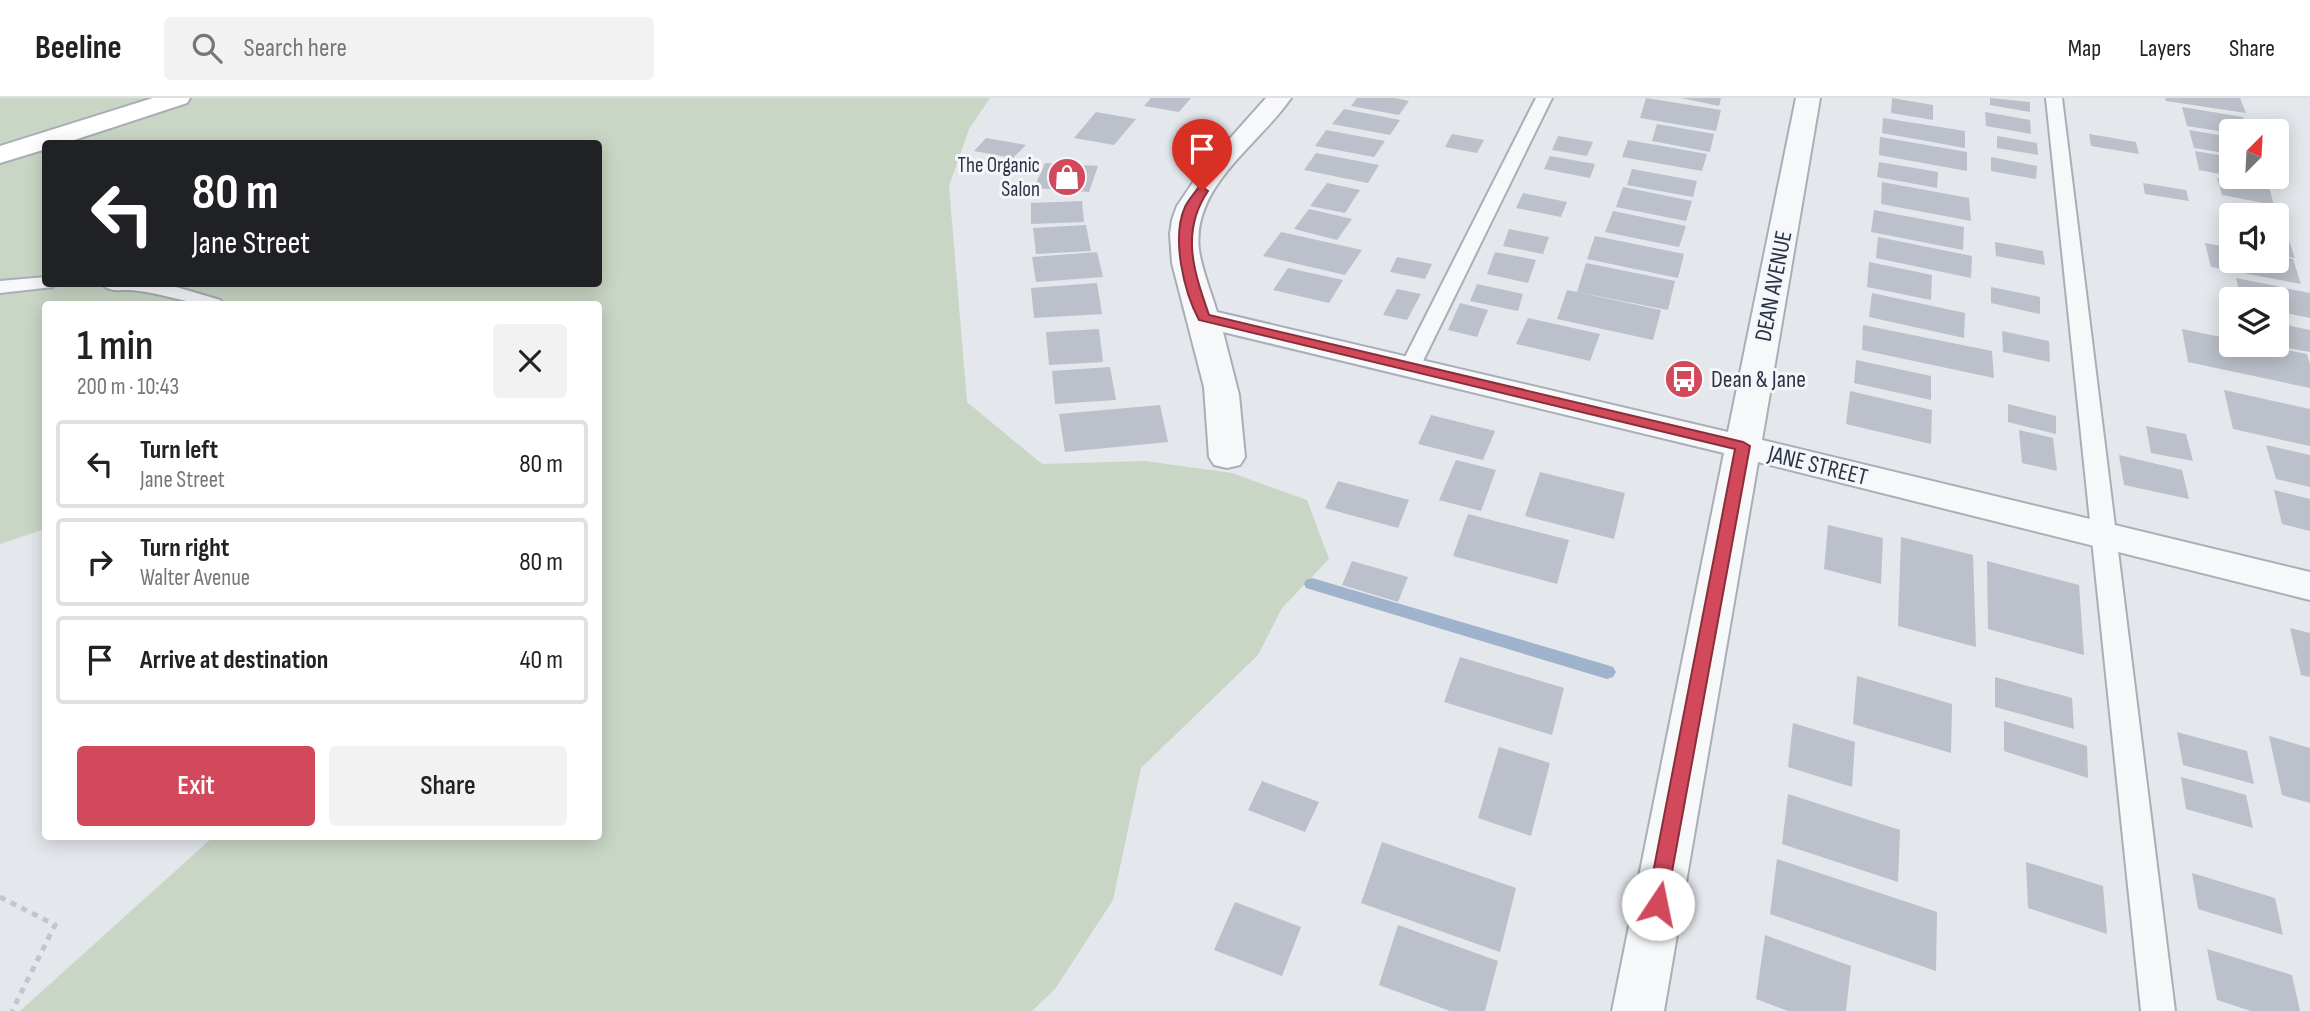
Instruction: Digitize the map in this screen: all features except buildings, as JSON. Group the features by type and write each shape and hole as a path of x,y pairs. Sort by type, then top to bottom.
{"main road":[{"path":"47,140 178,98"},
{"path":"0,155 42,142"}],"street":[{"path":"1227,457 1222,391 1204,318 1188,274 1185,251 1190,208 1218,170 1279,98"},
{"name":"DEAN AVENUE","path":"1638,1011 1808,98"},
{"name":"JANE STREET","path":"1204,318 1743,446 2310,586"}],"lane":[{"path":"1410,367 1544,98"},
{"path":"2054,98 2158,1011"},
{"path":"0,287 42,283"},
{"path":"158,287 203,301"}],"path":[{"path":"0,897 55,925 12,1011"}],"green space":[{"path":"0,98 990,98 969,129 949,186 967,402 1042,464 1145,461 1232,473 1307,500 1329,559 1282,608 1258,655 1141,768 1113,900 1055,989 1032,1011 20,1011 210,840 602,840 602,301 42,301 42,530 0,544"}],"waterway":[{"path":"1312,584 1607,672"}],"place":[{"name":"The Organic Salon","path":"1067,177"},
{"name":"Dean & Jane","path":"1684,379"}],"route":[{"path":"1202,191 1190,208 1185,251 1188,274 1204,318 1743,446 1658,904"}]}
